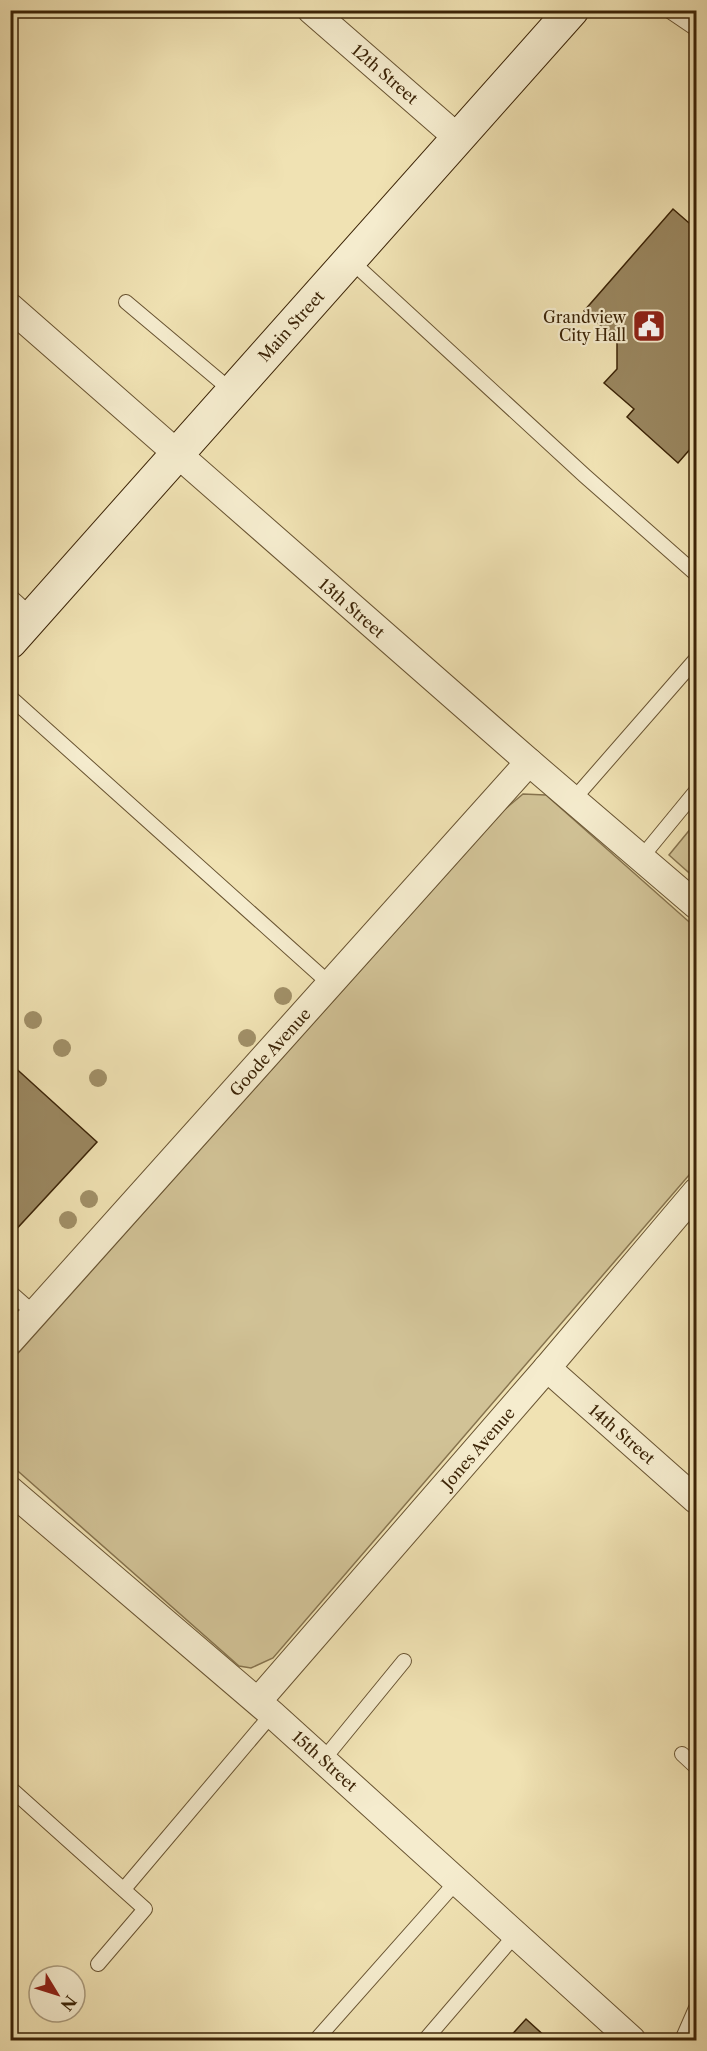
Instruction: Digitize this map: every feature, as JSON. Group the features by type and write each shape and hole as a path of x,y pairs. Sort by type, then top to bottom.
{"main road":[{"name":"Main Street","path":"10,642 22,606 177,455 572,10"}],"street":[{"name":"12th Street","path":"311,10 459,138"},
{"name":"13th Street","path":"10,307 528,762 696,905"},
{"name":"Goode Avenue","path":"10,1341 528,762"},
{"name":"Jones Avenue","path":"265,1708 696,1192"},
{"name":"14th Street","path":"547,1368 696,1500"},
{"name":"15th Street","path":"10,1490 265,1708 632,2040"}],"lane":[{"path":"673,12 696,28"},
{"path":"350,260 585,476 696,574"},
{"path":"126,302 233,392"},
{"path":"573,800 696,659"},
{"path":"10,697 330,984"},
{"path":"641,858 696,791"},
{"path":"10,1292 35,1314"},
{"path":"323,1760 404,1661"},
{"path":"124,1889 265,1708"},
{"path":"682,1754 696,1767"},
{"path":"10,1788 145,1909 98,1964"},
{"path":"316,2040 457,1881"},
{"path":"425,2040 516,1934"},
{"path":"682,2040 696,2008"}],"shaded area":[{"path":"523,794 546,795 696,928 696,1167 273,1658 251,1668 239,1666 11,1465 11,1361 504,810"},
{"path":"696,822 696,879 669,855"}],"building":[{"name":"Grandview City Hall","path":"673,209 696,229 696,446 692,447 678,463 627,417 634,409 604,383 617,369 617,340 584,311"},
{"path":"10,1063 97,1142 10,1236"},
{"path":"526,2019 549,2040 507,2040"}],"place":[{"name":"Grandview City Hall","path":"649,326"}]}
